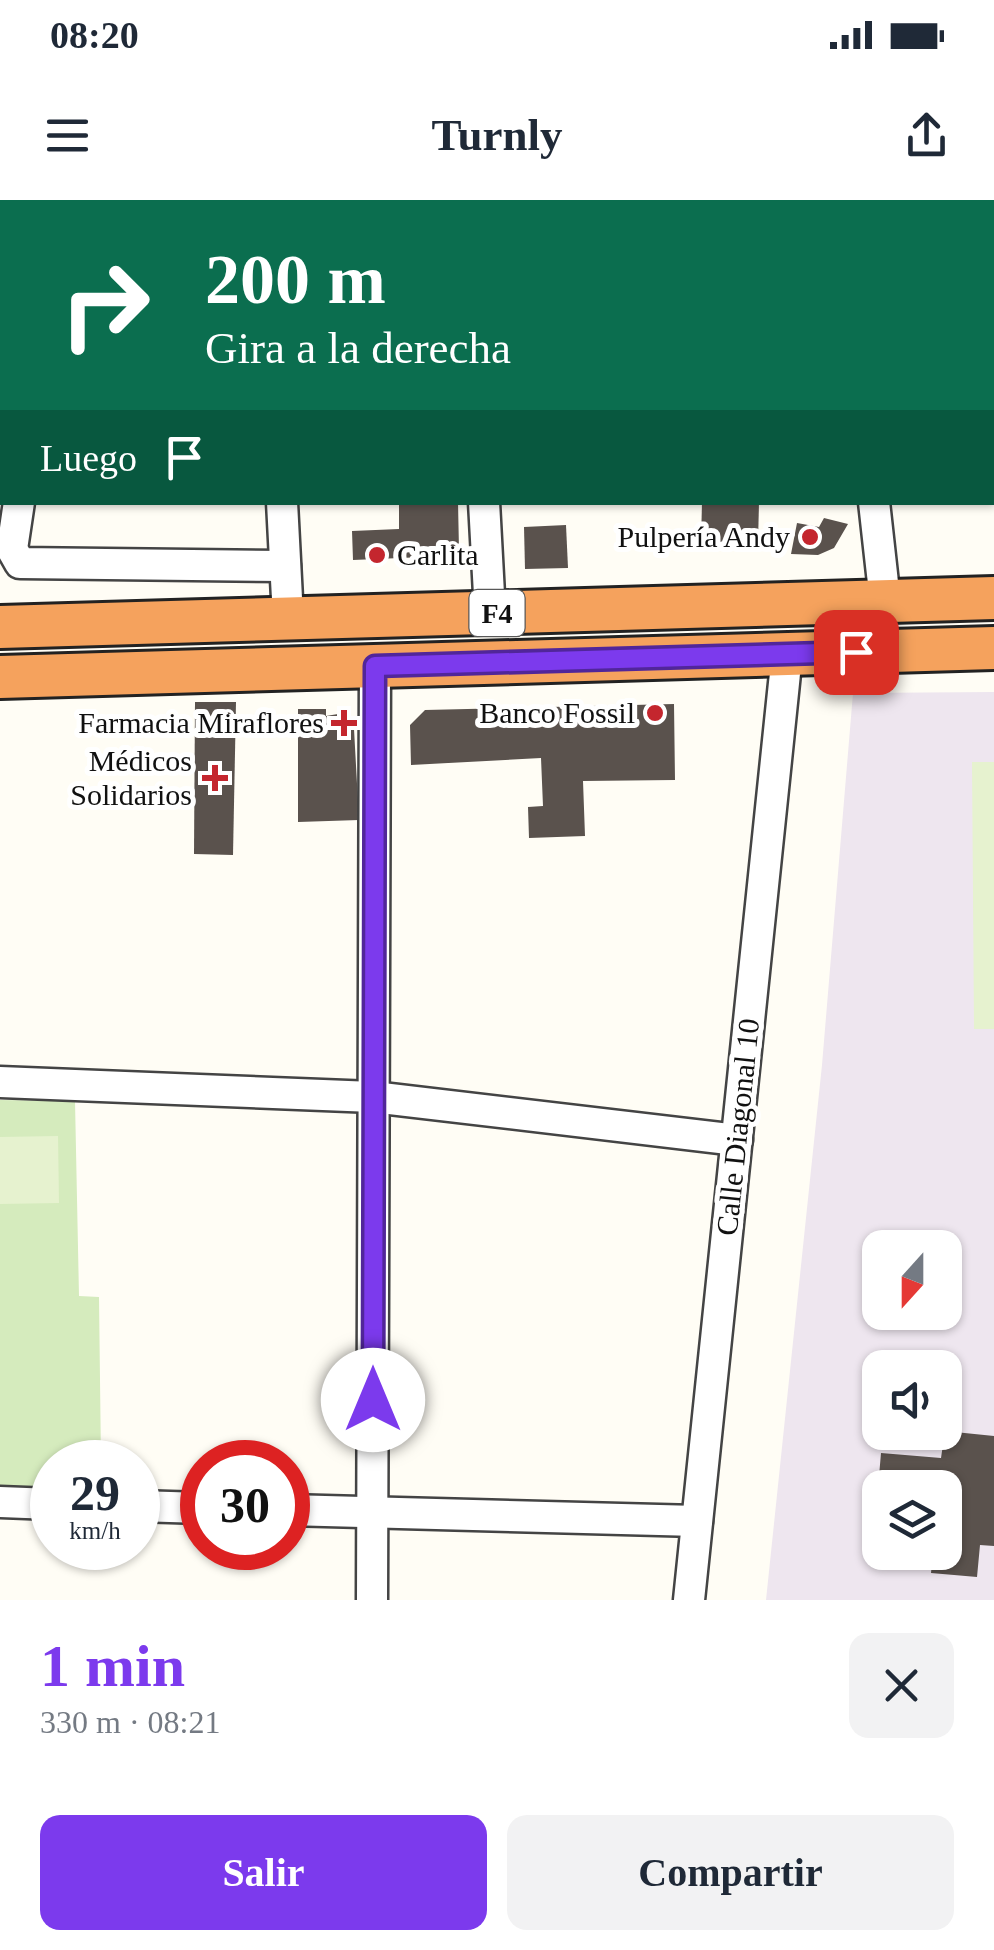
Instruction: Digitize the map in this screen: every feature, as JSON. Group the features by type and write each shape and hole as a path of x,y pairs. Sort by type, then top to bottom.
{"highway":[{"name":"F4","path":"0,627 994,598"},
{"name":"F4","path":"0,677 994,648"}],"street":[{"path":"19,505 12,549 20,563 285,566"},
{"path":"282,505 288,618"},
{"path":"484,505 490,613"},
{"path":"874,505 886,601"},
{"name":"Calle Diagonal 10","path":"690,1600 787,654"},
{"path":"372,1600 375,666"},
{"path":"0,1082 373,1097 737,1140"},
{"path":"0,1502 30,1503"},
{"path":"310,1511 697,1521"}],"shaded area":[{"path":"994,692 994,1600 766,1600 822,1065 853,693"}],"green space":[{"path":"972,762 994,762 994,1029 974,1029"},
{"path":"0,1100 75,1101 79,1296 99,1297 101,1440 30,1440 30,1489 0,1488"},
{"path":"58,1136 59,1203 0,1204 0,1137"}],"building":[{"path":"399,505 458,505 459,550 448,556 353,560 352,531 399,529"},
{"path":"702,505 759,505 758,544 701,542"},
{"name":"Pulpería Andy","path":"824,518 848,524 834,548 818,555 791,554 797,523 819,527"},
{"path":"566,525 568,568 525,569 524,527"},
{"name":"Médicos Solidarios","path":"195,702 236,702 233,855 194,854"},
{"path":"674,704 675,780 583,781 585,836 529,838 528,807 543,806 541,758 411,765 410,725 425,710"},
{"path":"298,709 326,709 326,716 338,714 354,729 359,820 298,822"},
{"path":"962,1433 994,1436 994,1546 980,1545 977,1577 931,1573 962,1570 962,1470 880,1470 881,1453 941,1458 942,1450 962,1450"}],"place":[{"name":"Pulpería Andy","path":"810,537"},
{"name":"Carlita","path":"377,555"},
{"name":"Banco Fossil","path":"655,713"},
{"name":"Farmacia Miraflores","path":"344,723"},
{"name":"Médicos Solidarios","path":"215,778"}],"route":[{"path":"373,1400 375,666 856,652"}]}
